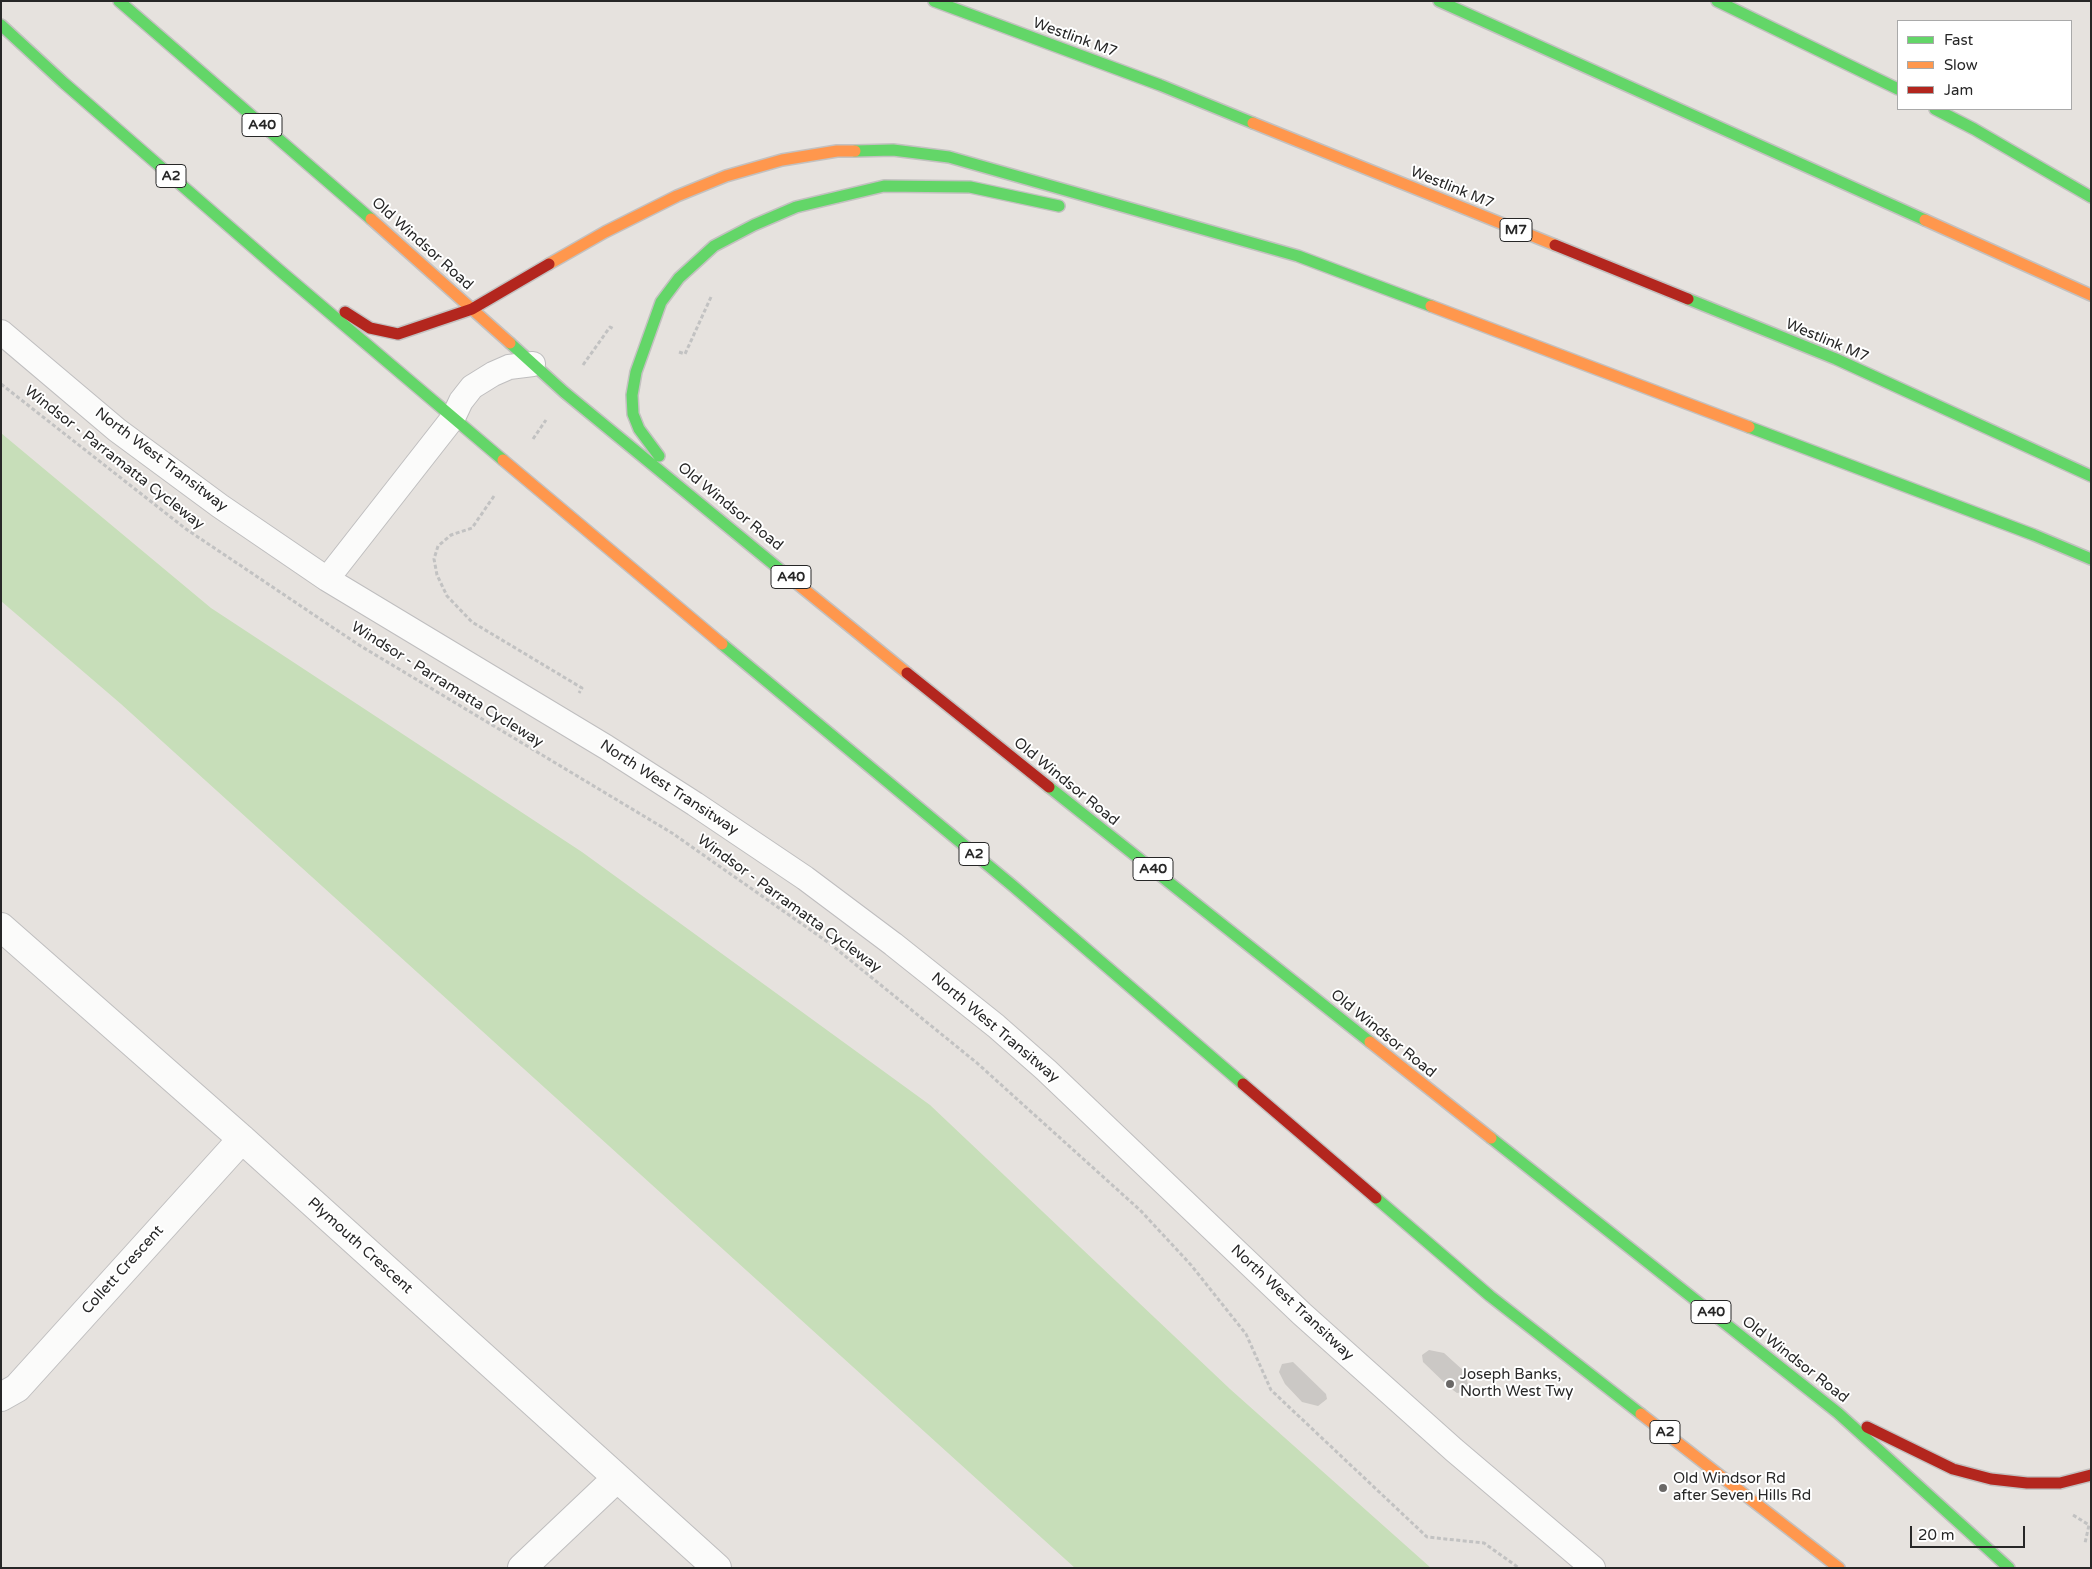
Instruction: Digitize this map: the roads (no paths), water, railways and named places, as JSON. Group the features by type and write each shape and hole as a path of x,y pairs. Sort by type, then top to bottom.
{"highway":[{"name":"Old Windsor Road","path":"120,1 406,249 564,392 978,730 1838,1413 2009,1568"},
{"name":"Westlink M7","path":"934,1 1160,85 1836,359 2091,476"},
{"path":"1439,1 2091,295"},
{"path":"1717,1 1897,88"},
{"name":"A2","path":"1,24 64,83 278,269 513,469 1013,886 1490,1296 1839,1568"},
{"path":"1937,110 1974,129 2091,197"},
{"path":"278,269 370,328 398,334 472,309 605,232 677,196 726,176 782,160 837,152 893,150 949,157 1298,256 2034,535 2091,560"},
{"path":"679,485 638,429 633,414 632,395 646,341 662,302 679,278 714,246 754,225 796,207 884,186 970,187 1066,207"},
{"path":"1134,221 1298,256"},
{"path":"1838,1413 1954,1469 1991,1479 2027,1483 2060,1483 2091,1475"}],"street":[{"name":"Plymouth Crescent","path":"1,927 242,1139 717,1568"},
{"name":"Collett Crescent","path":"1,1396 17,1388 242,1139"},
{"path":"522,1568 617,1478"}],"lane":[{"name":"North West Transitway","path":"1,332 118,430 220,506 327,579 572,726 687,799 805,878 893,944 996,1026 1046,1070 1302,1314 1454,1450 1592,1568"},
{"path":"327,579 453,418 461,401 472,388 493,374 509,367 533,364"}],"place":[{"name":"Joseph Banks, North West Twy","path":"1450,1384"},
{"name":"Old Windsor Rd after Seven Hills Rd","path":"1663,1488"}]}
